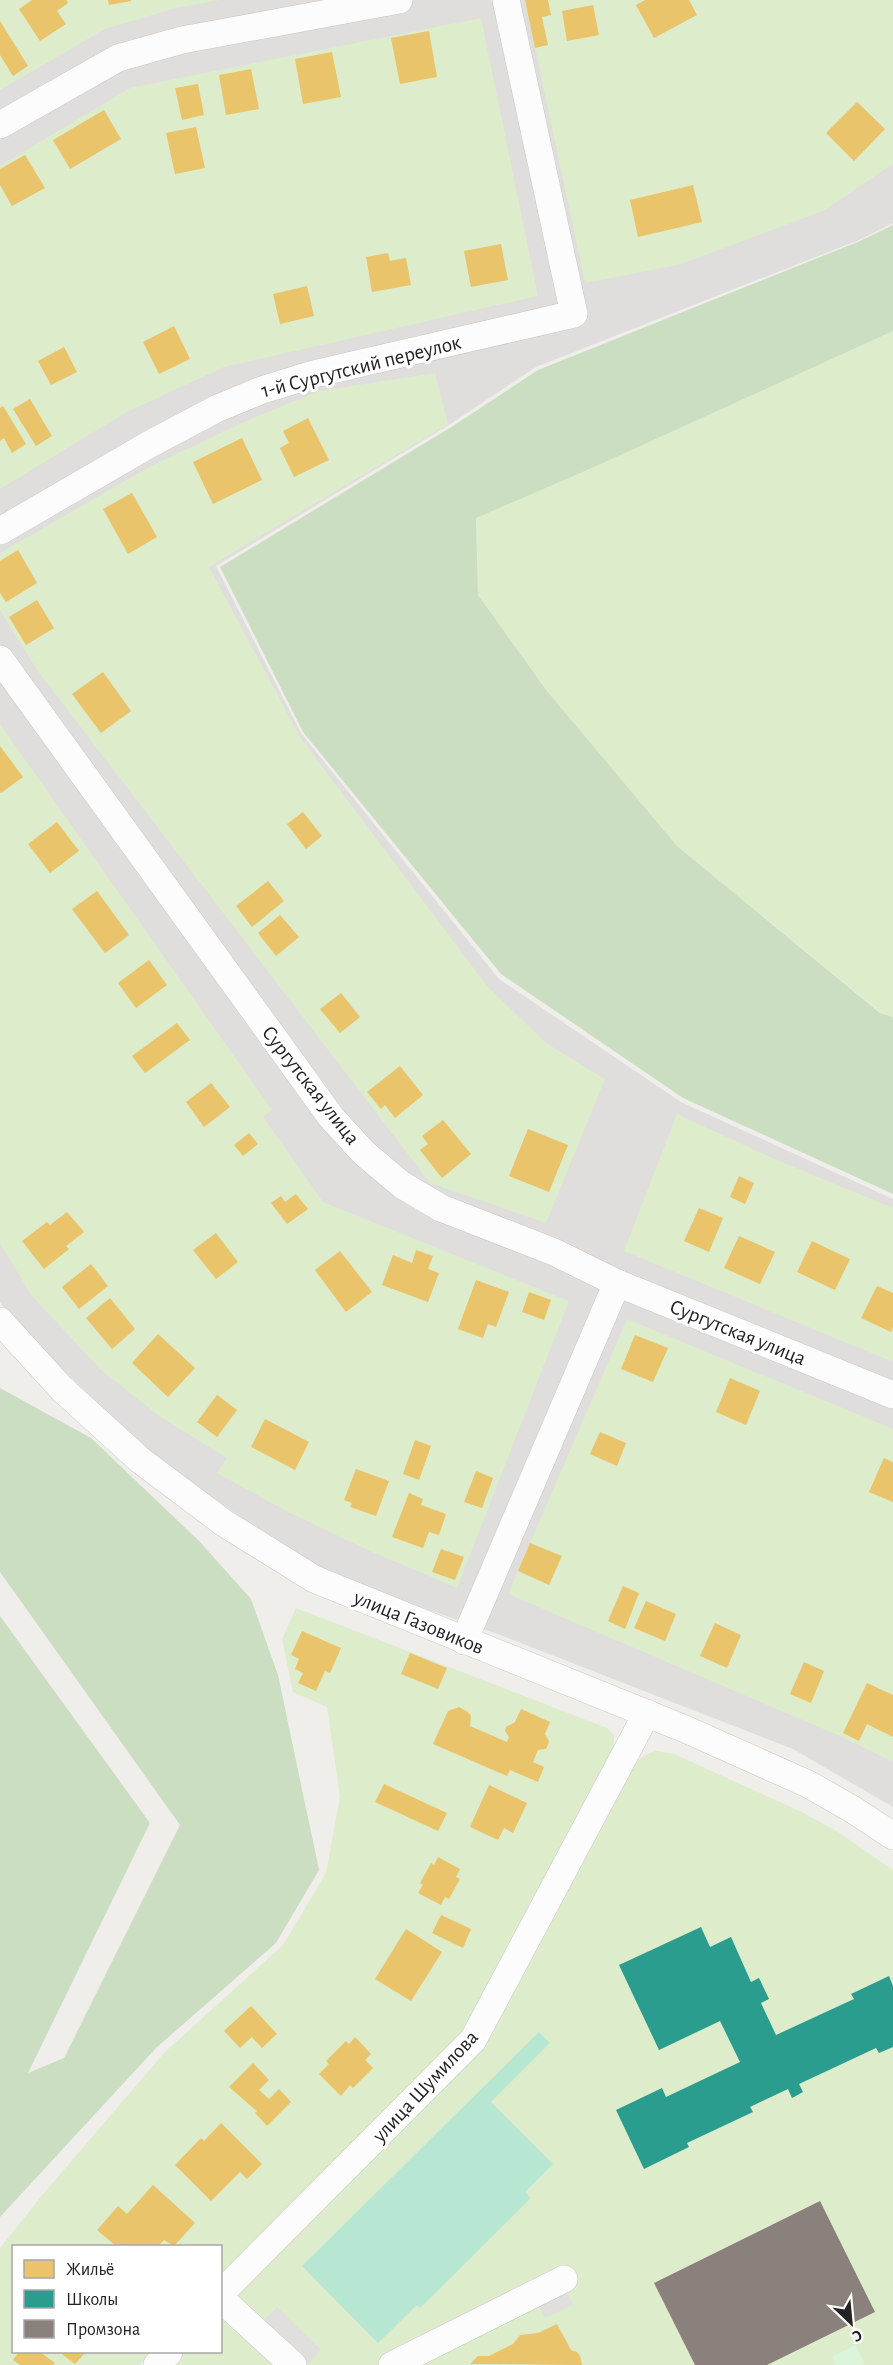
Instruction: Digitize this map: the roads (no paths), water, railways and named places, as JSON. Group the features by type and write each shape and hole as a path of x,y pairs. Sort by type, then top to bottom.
{"street":[{"path":"0,125 118,58 182,40 399,0"},
{"name":"1-й Сургутский переулок","path":"0,531 150,444 216,409 262,390 314,374 574,314 506,0"},
{"name":"Сургутская улица","path":"0,659 332,1117 364,1153 402,1185 441,1208 554,1252 617,1283 893,1395"},
{"path":"464,1641 617,1283"},
{"name":"улица Газовиков","path":"0,1321 62,1389 140,1460 224,1523 314,1578 464,1641 647,1713 808,1784 893,1836"},
{"name":"улица Шумилова","path":"222,2294 474,2040 647,1713"},
{"path":"392,2365 564,2279"},
{"path":"222,2298 293,2365"},
{"path":"157,2365 168,2353"}]}
